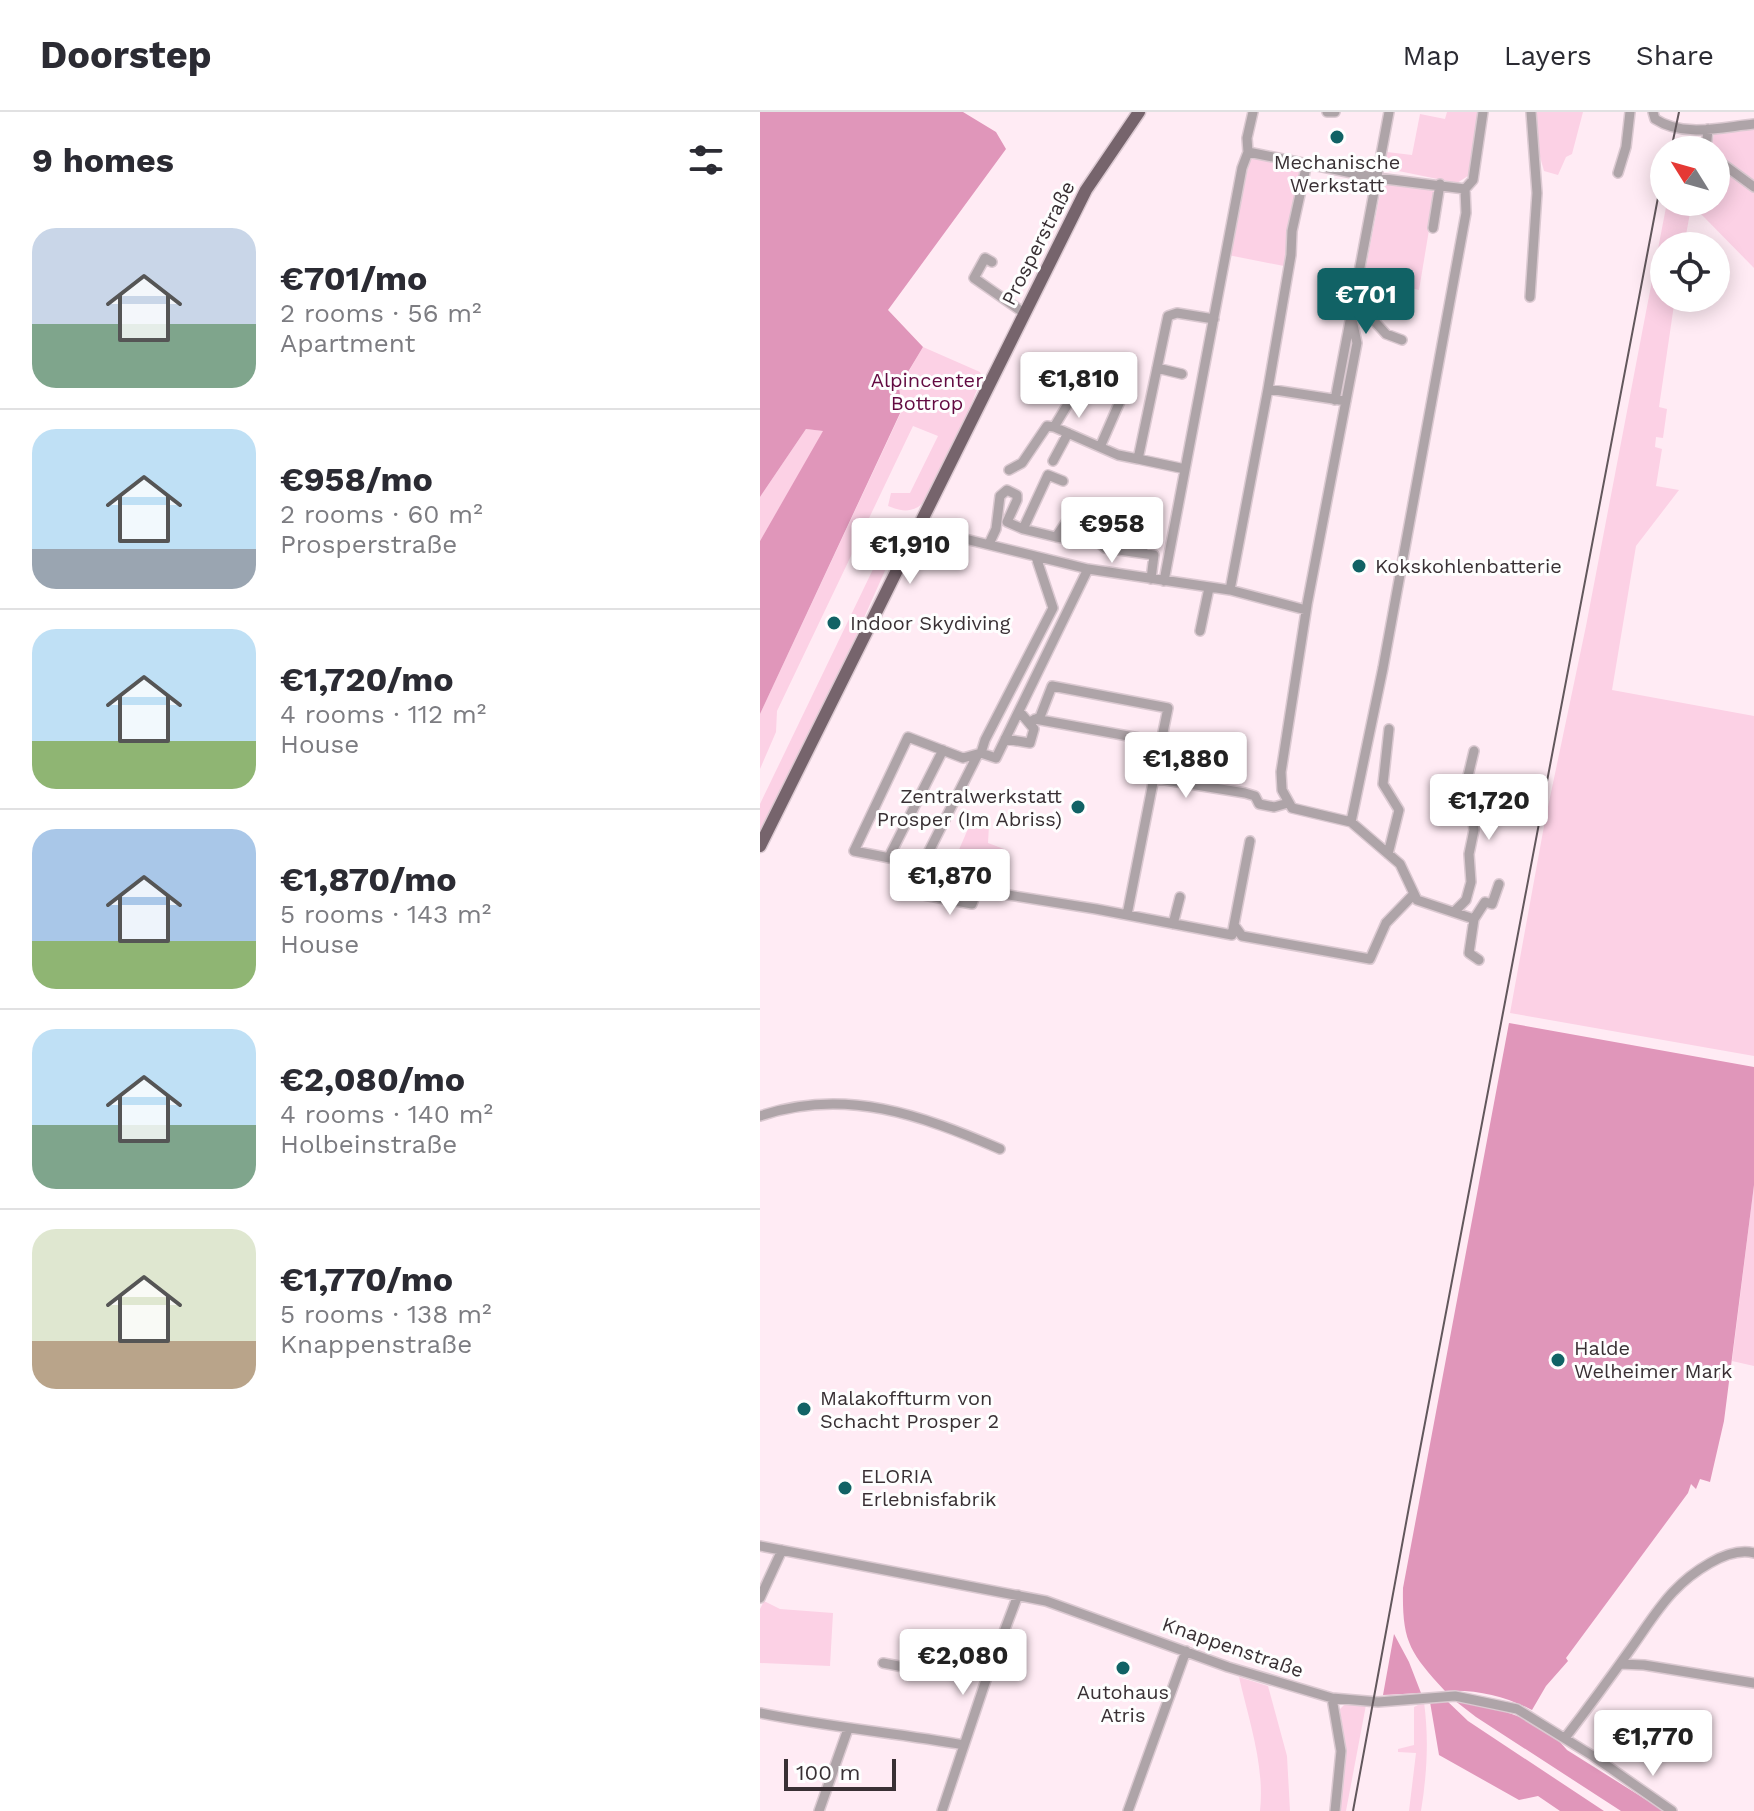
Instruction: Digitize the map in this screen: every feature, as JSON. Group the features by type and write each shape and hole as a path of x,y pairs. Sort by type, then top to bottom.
{"main road":[{"name":"Prosperstraße","path":"760,846 1086,190 1132,114"}],"street":[{"path":"1164,581 1242,168 1248,152 1247,138 1253,112"},
{"path":"1327,112 1335,112"},
{"path":"1335,400 1389,112"},
{"path":"1351,822 1386,653 1466,213 1465,189 1473,180 1483,112"},
{"path":"1530,297 1537,193 1531,112"},
{"path":"1618,173 1626,147 1630,112"},
{"path":"1653,113 1655,119 1664,125 1695,131 1754,124"},
{"path":"1707,136 1708,129"},
{"path":"1248,152 1377,178 1465,189"},
{"path":"1230,590 1268,389 1291,255 1292,231 1307,163"},
{"path":"1730,169 1754,187"},
{"path":"1433,228 1440,184"},
{"path":"992,262 985,258 974,278 1024,313"},
{"path":"1354,299 1386,334 1402,340"},
{"path":"1138,459 1168,316 1177,313 1214,319"},
{"path":"1351,315 1357,343 1307,602 1281,772 1282,790 1292,808 1351,822 1400,864 1417,900 1474,919"},
{"path":"1157,368 1182,374"},
{"path":"1054,427 1080,384 1073,375"},
{"path":"1100,447 1121,399 1117,388"},
{"path":"1268,389 1346,401"},
{"path":"1009,470 1022,463 1047,426 1118,455 1185,469"},
{"path":"1053,461 1068,433"},
{"path":"1023,529 1048,475 1063,481"},
{"path":"989,544 996,529 1000,496 1007,490 1017,495 1007,522 1037,534 1098,542 1105,548 1154,555 1151,579"},
{"path":"1056,537 1077,506 1090,510 1094,516 1082,541"},
{"path":"1142,553 1150,518"},
{"path":"920,528 1088,569 1230,590 1306,610 1307,602"},
{"path":"920,869 1053,608 1036,557"},
{"path":"1088,569 996,758 980,753 963,758 908,737 854,851 895,859 977,890 1232,935 1250,841"},
{"path":"1200,631 1209,588"},
{"path":"1032,721 1040,717 1052,686 1168,708 1127,915"},
{"path":"1019,711 1032,721 1161,742"},
{"path":"1005,739 1030,743 1034,729 1032,721"},
{"path":"1388,854 1399,810 1383,784 1389,729"},
{"path":"895,859 891,853 943,750"},
{"path":"1455,911 1466,900 1471,882 1469,854 1474,830 1468,776 1474,751"},
{"path":"1153,778 1245,793 1255,796 1259,804 1274,807 1288,803"},
{"path":"932,897 940,877"},
{"path":"1479,960 1469,953 1474,919 1485,902 1492,904 1499,884"},
{"path":"897,890 972,904 977,890"},
{"path":"1234,925 1242,936 1370,959 1386,923 1414,894"},
{"path":"1173,924 1180,897"},
{"path":"760,1116 786,1107 833,1103 874,1105 964,1133 1000,1149"},
{"path":"1565,1738 1660,1608 1684,1581 1727,1556 1752,1552 1754,1540"},
{"name":"Knappenstraße","path":"760,1546 1018,1595 1072,1609 1272,1681 1332,1698 1378,1702 1455,1696 1517,1709 1672,1811"},
{"path":"760,1598 782,1550"},
{"path":"942,1811 1018,1595"},
{"path":"1128,1811 1186,1651"},
{"path":"883,1663 914,1669 922,1654 933,1656 937,1664 988,1674"},
{"path":"1620,1664 1754,1683"},
{"path":"1332,1698 1341,1751 1335,1811"},
{"path":"760,1713 964,1745"},
{"path":"819,1811 848,1729"}],"green space":[{"path":"1447,112 1480,112 1471,174 1457,183 1384,168 1387,152 1412,155 1420,114 1445,119"},
{"path":"1536,112 1583,112 1572,154 1566,157 1558,175 1544,171 1539,153"},
{"path":"1754,128 1754,268 1730,244 1730,232 1719,232 1703,216 1730,216 1730,136 1714,134"},
{"path":"1251,155 1301,163 1284,266 1228,255"},
{"path":"1383,178 1436,188 1419,290 1364,277"},
{"path":"1664,216 1689,216 1687,232 1661,232"},
{"path":"1650,291 1650,312 1673,312 1659,407 1667,409 1663,438 1656,437 1655,447 1662,449 1656,486 1679,490 1636,546 1612,690 1754,716 1754,1056 1510,1013 1544,826"},
{"name":"Alpincenter Bottrop","path":"923,347 980,372 982,377 934,486 918,507 903,510 888,506 891,493 910,493 938,436 913,426 777,711 776,732 760,769 760,714 902,410 899,388"},
{"name":"Alpincenter Bottrop","path":"806,429 824,431 760,541 760,497"},
{"path":"883,518 903,530 851,647 760,836 760,804 889,536 881,522"},
{"path":"971,822 989,825 988,843 1004,849 997,885 948,875"},
{"path":"1754,1185 1754,1366 1732,1361"},
{"path":"764,1601 780,1609 833,1613 830,1666 760,1663 760,1609"},
{"path":"1239,1677 1268,1686 1287,1756 1290,1811 1260,1811 1258,1760"},
{"path":"1424,1702 1427,1743 1423,1797 1421,1811 1409,1811 1416,1753 1398,1752 1398,1749 1414,1745 1414,1707"},
{"path":"1346,1703 1366,1705 1346,1811 1338,1811 1344,1760 1340,1709"}],"shaded area":[{"path":"760,112 963,112 996,132 1006,149 888,310 923,347 899,387 902,409 760,714 760,541 823,431 806,429 760,497"},
{"path":"1509,1023 1754,1067 1754,1185 1724,1421 1710,1482 1700,1479 1696,1489 1691,1484 1688,1493 1566,1658 1568,1661 1546,1686 1532,1710 1490,1694 1445,1691 1410,1645 1403,1606 1403,1588"},
{"path":"1394,1634 1409,1662 1421,1693 1383,1695"},
{"path":"1445,1699 1468,1721 1604,1811 1560,1811 1538,1796 1519,1800 1439,1755 1430,1702"},
{"path":"1454,1700 1500,1710 1544,1729 1567,1750 1664,1811 1621,1811"}],"railway":[{"path":"1674,136 1679,112"},
{"path":"1353,1811 1654,216"}],"place":[{"name":"Mechanische Werkstatt","path":"1337,137"},
{"name":"Kokskohlenbatterie","path":"1359,566"},
{"name":"Indoor Skydiving","path":"834,623"},
{"name":"Zentralwerkstatt Prosper (Im Abriss)","path":"1078,807"},
{"name":"Halde Welheimer Mark","path":"1558,1360"},
{"name":"Malakoffturm von Schacht Prosper 2","path":"804,1409"},
{"name":"ELORIA Erlebnisfabrik","path":"845,1488"},
{"name":"Autohaus Atris","path":"1123,1668"}]}
